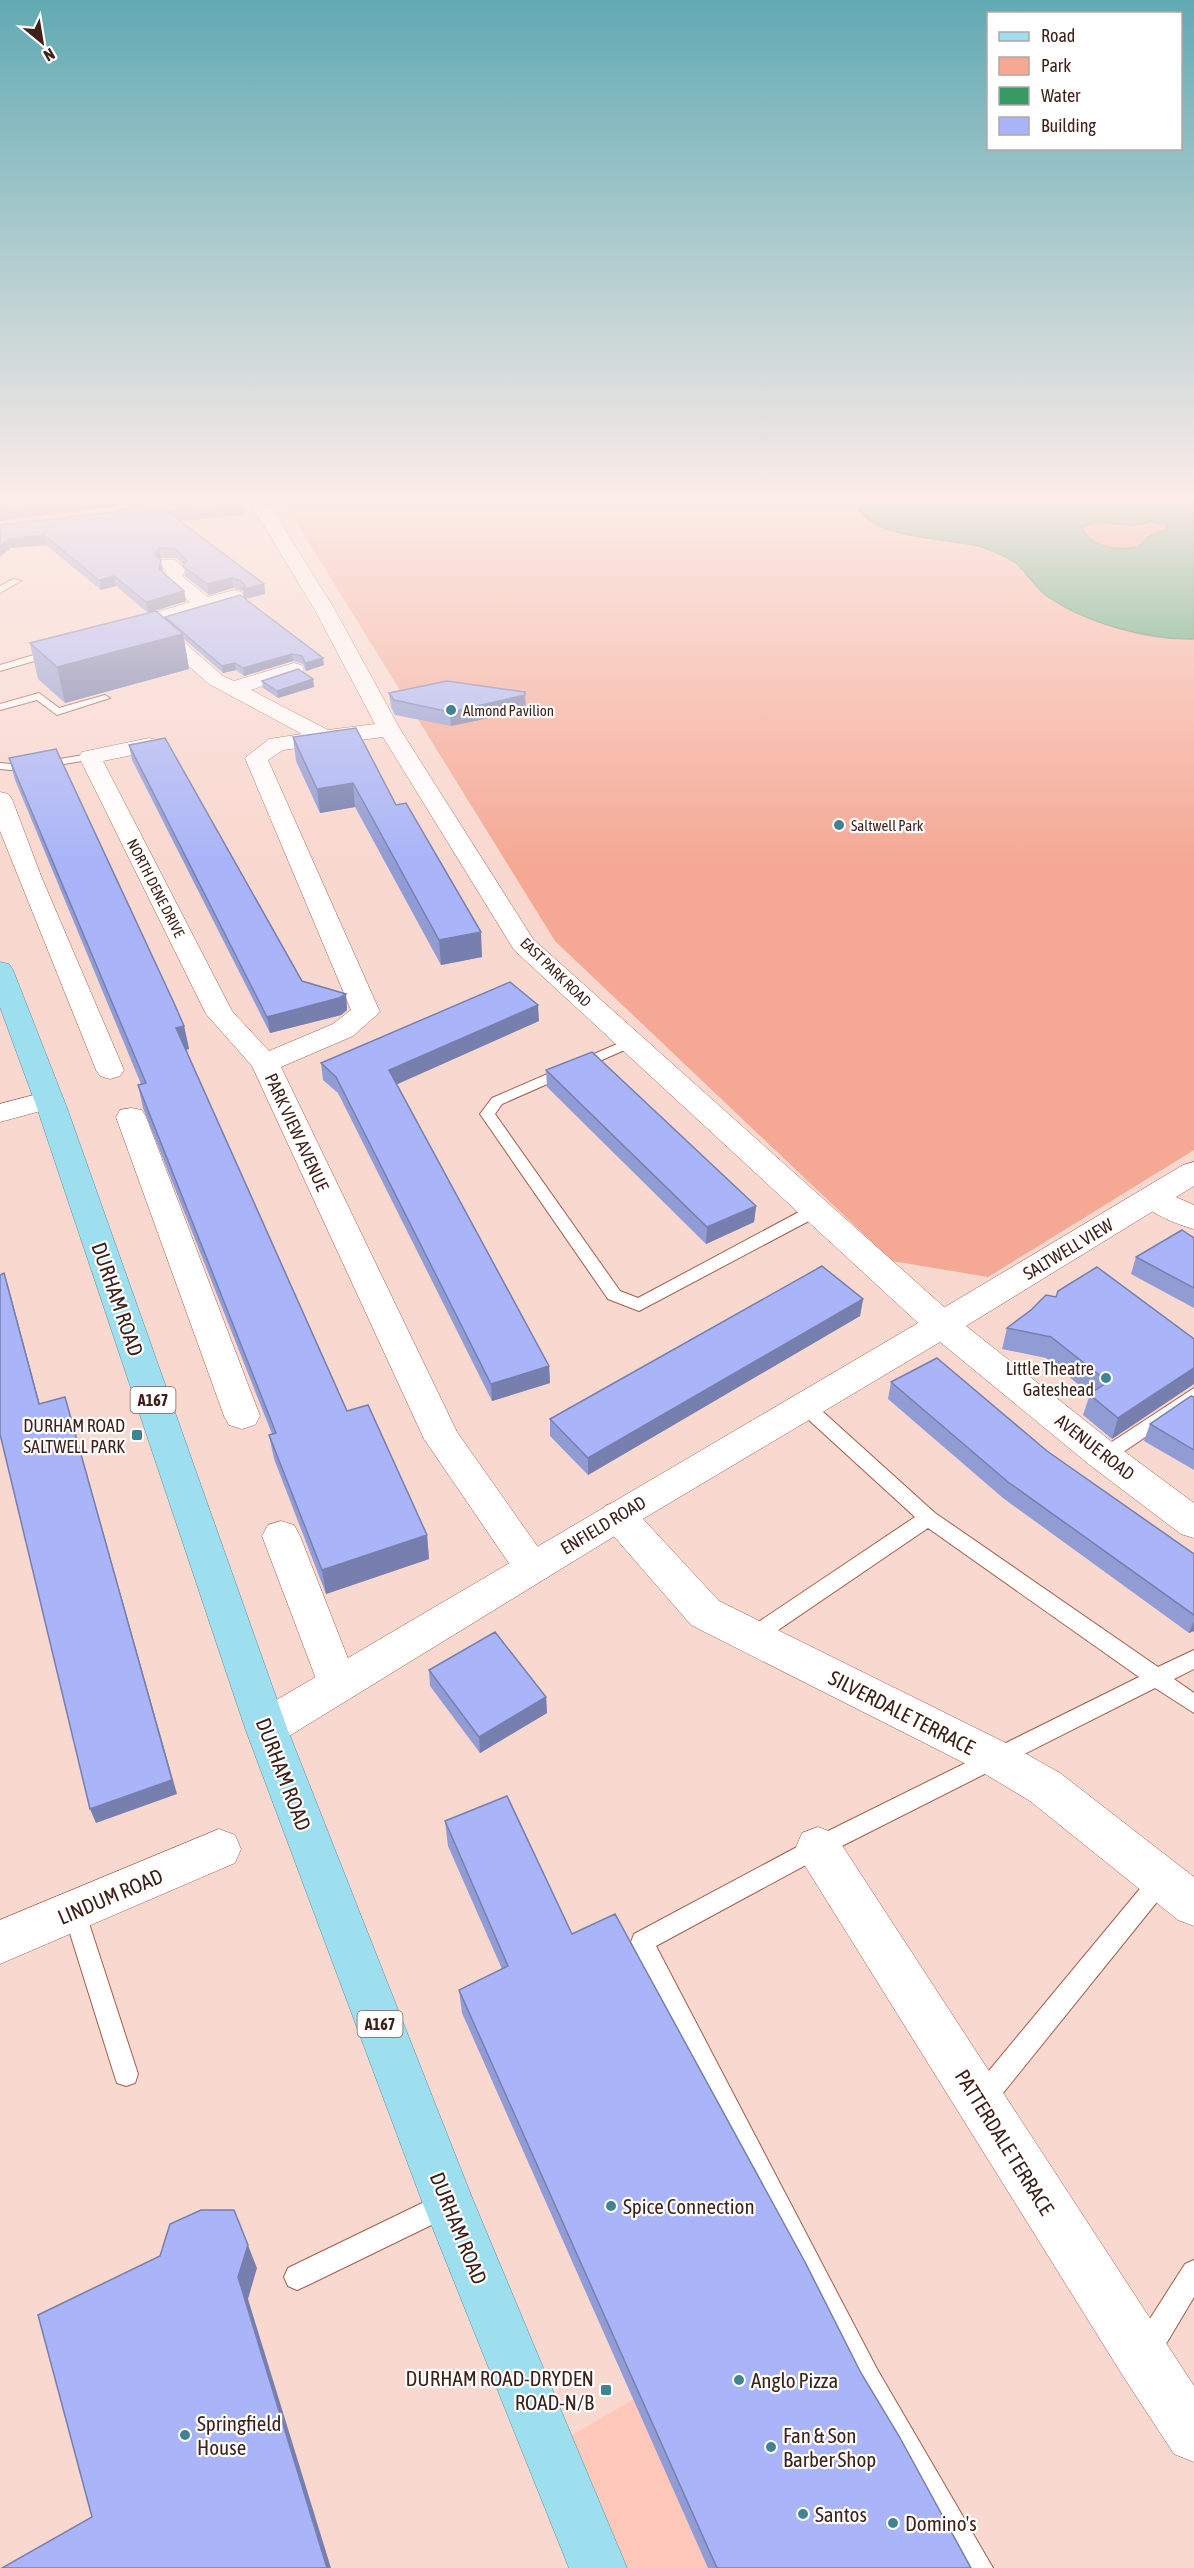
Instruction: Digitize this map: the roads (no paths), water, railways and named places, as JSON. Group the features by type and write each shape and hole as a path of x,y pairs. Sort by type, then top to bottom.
{"main road":[{"name":"DURHAM ROAD","path":"0,970 49,1100 266,1728 449,2204 598,2568"}],"street":[{"path":"149,621 216,680 326,738"},
{"name":"EAST PARK ROAD","path":"331,621 389,729 523,944 942,1325"},
{"path":"232,689 294,669"},
{"name":"PARK VIEW AVENUE","path":"389,729 277,744 256,758 366,1012 344,1030 265,1063 442,1439 532,1567"},
{"path":"90,757 149,745"},
{"name":"NORTH DENE DRIVE","path":"90,757 220,1014 265,1063"},
{"path":"0,799 29,876 110,1070"},
{"path":"0,1113 49,1100"},
{"path":"131,1117 242,1416"},
{"name":"SALTWELL VIEW","path":"942,1325 1194,1172"},
{"path":"1153,1197 1194,1218"},
{"name":"ENFIELD ROAD","path":"266,1728 532,1567 942,1325"},
{"name":"AVENUE ROAD","path":"942,1325 1104,1456 1194,1523"},
{"name":"SILVERDALE TERRACE","path":"618,1516 705,1613 995,1758 1045,1787 1194,1905"},
{"path":"282,1536 338,1684"},
{"name":"PATTERDALE TERRACE","path":"818,1847 1142,2357 1194,2434"},
{"name":"LINDUM ROAD","path":"0,1942 219,1849"}],"lane":[{"path":"0,668 62,650"},
{"path":"0,707 39,696 57,712 105,698"},
{"path":"0,766 22,768 90,757"},
{"path":"631,1042 497,1101 487,1114 614,1295 639,1305 816,1210"},
{"path":"1104,1456 1194,1395"},
{"path":"805,1406 928,1518 1194,1704"},
{"path":"752,1637 928,1518"},
{"path":"978,2568 867,2379 642,1942 818,1847 1194,1659"},
{"path":"979,2102 1162,1879"},
{"path":"74,1911 126,2074"},
{"path":"297,2277 449,2204"},
{"path":"1142,2357 1194,2273"}],"water":[{"path":"1095,621 1194,621 1194,639 1176,639 1137,633"}],"place":[{"name":"Almond Pavilion","path":"451,710"},
{"name":"Saltwell Park","path":"839,825"},
{"name":"Little Theatre Gateshead","path":"1106,1378"},
{"name":"DURHAM ROAD SALTWELL PARK","path":"137,1435"},
{"name":"Spice Connection","path":"611,2206"},
{"name":"Anglo Pizza","path":"739,2380"},
{"name":"DURHAM ROAD-DRYDEN ROAD-N/B","path":"606,2390"},
{"name":"Springfield House","path":"185,2435"},
{"name":"Fan & Son Barber Shop","path":"771,2447"},
{"name":"Santos","path":"803,2514"},
{"name":"Domino's","path":"893,2523"}]}
